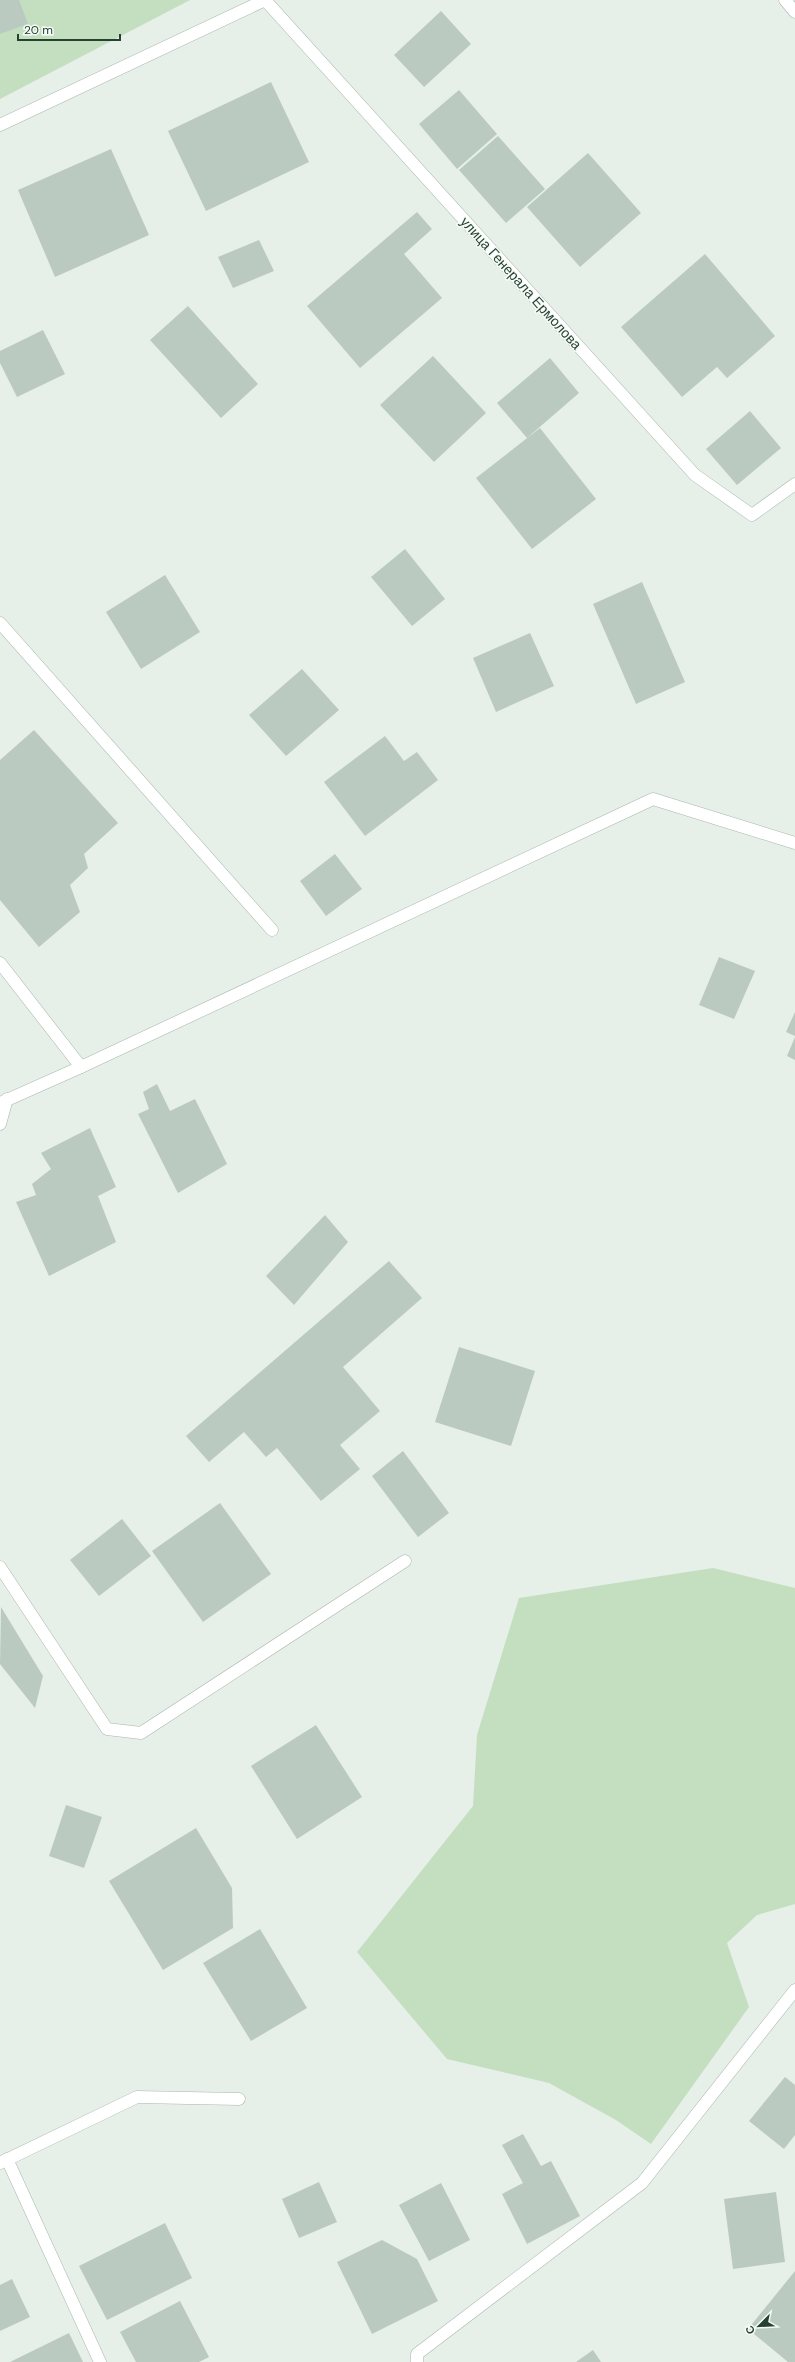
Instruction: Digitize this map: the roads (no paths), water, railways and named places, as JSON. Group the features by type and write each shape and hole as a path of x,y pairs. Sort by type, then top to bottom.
{"street":[{"path":"0,126 265,0"},
{"name":"улица Генерала Ермолова","path":"265,0 695,475 752,515 795,484"},
{"path":"785,0 795,12"},
{"path":"0,623 272,930"},
{"path":"0,1124 4,1101 80,1067 653,799 795,843"},
{"path":"0,963 80,1067"},
{"path":"0,1567 107,1729 141,1733 405,1560"},
{"path":"417,2362 417,2354 642,2183 795,1990"},
{"path":"100,2362 4,2161 137,2097 239,2099"}]}
